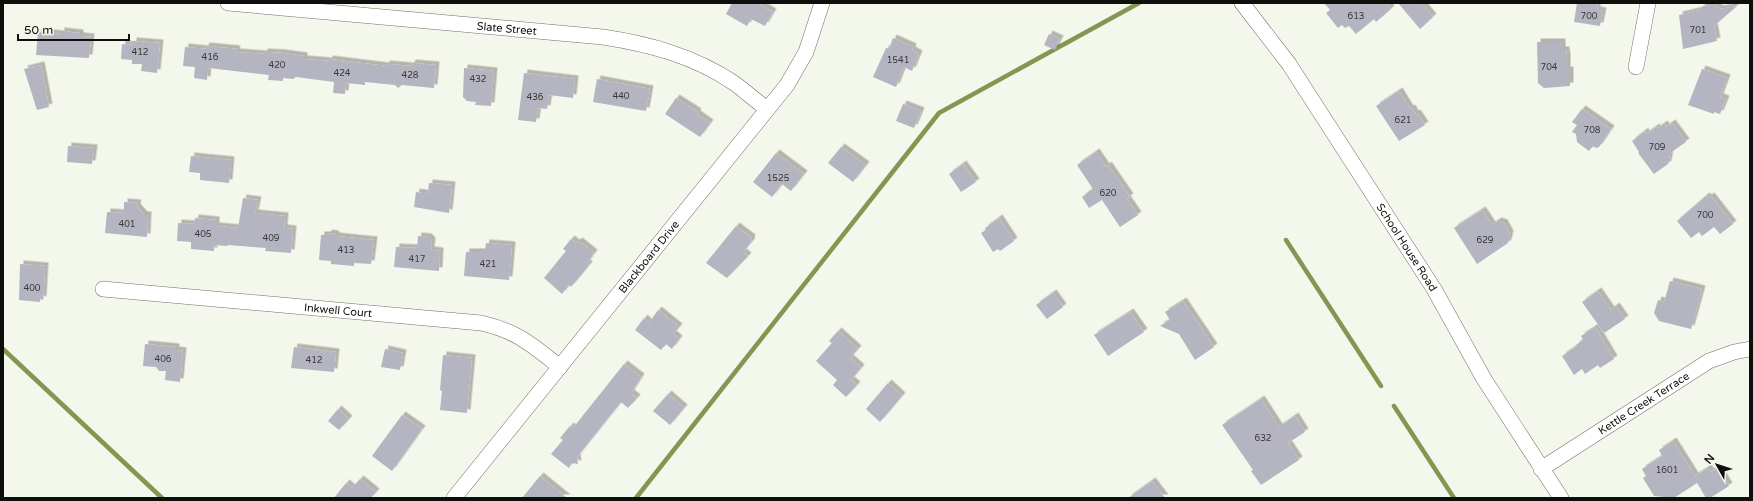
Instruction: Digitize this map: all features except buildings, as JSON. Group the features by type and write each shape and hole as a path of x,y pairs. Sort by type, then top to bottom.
{"street":[{"name":"Slate Street","path":"228,3 603,37 637,42 671,51 693,60 733,82 767,109"},
{"name":"Blackboard Drive","path":"454,498 797,70 806,52 822,3"},
{"name":"School House Road","path":"1242,3 1289,64 1430,283 1484,379 1561,498"},
{"path":"1636,67 1648,3"},
{"name":"Inkwell Court","path":"103,289 481,322 498,326 523,338 560,367"},
{"name":"Kettle Creek Terrace","path":"1541,469 1709,361 1734,352 1750,349"}],"waterway":[{"path":"636,498 939,113 1139,3"},
{"path":"1286,240 1381,386"},
{"path":"3,349 162,498"},
{"path":"1394,406 1454,498"}]}
